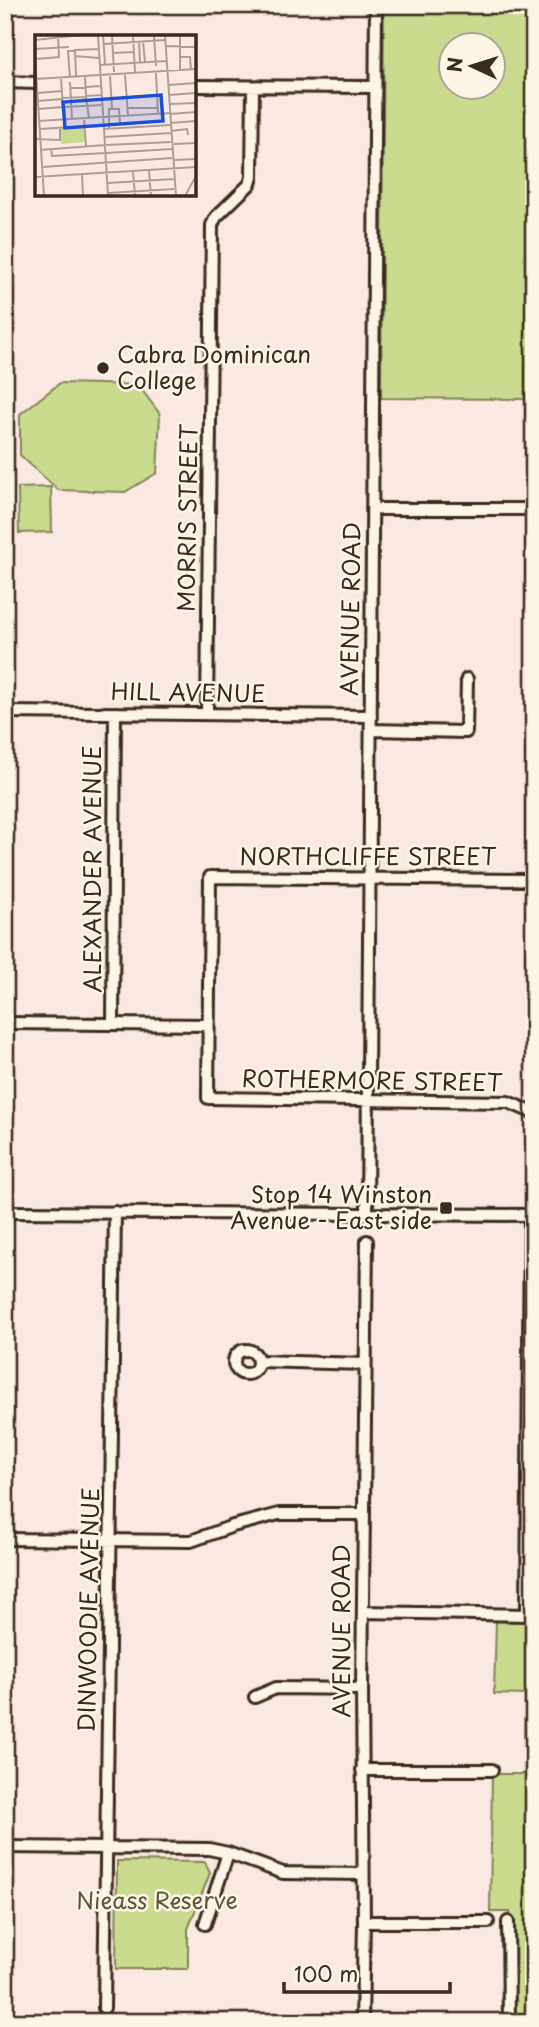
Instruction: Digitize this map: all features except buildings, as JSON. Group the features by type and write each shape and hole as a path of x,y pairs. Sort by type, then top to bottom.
{"street":[{"name":"AVENUE ROAD","path":"367,1214 376,5"},
{"path":"5,82 35,83"},
{"path":"196,86 375,87"},
{"name":"MORRIS STREET","path":"207,714 212,225 216,217 250,184 253,87"},
{"path":"373,509 528,509"},
{"path":"371,730 466,732 467,679"},
{"name":"HILL AVENUE","path":"5,712 371,716"},
{"name":"ALEXANDER AVENUE","path":"113,1024 115,713"},
{"name":"NORTHCLIFFE STREET","path":"208,1025 210,877 525,880"},
{"path":"5,1023 208,1025"},
{"name":"ROTHERMORE STREET","path":"208,1025 208,1098 508,1102 534,1113"},
{"path":"5,1212 532,1215 531,1615 363,1612"},
{"name":"DINWOODIE AVENUE","path":"104,2008 114,1212"},
{"name":"AVENUE ROAD","path":"362,2022 363,1514 367,1241"},
{"path":"258,1361 365,1364"},
{"path":"5,1539 191,1541 279,1514 363,1514"},
{"path":"255,1697 275,1688 362,1689"},
{"path":"362,1770 492,1770"},
{"path":"5,1847 209,1849 283,1873 363,1874"},
{"path":"205,1924 228,1853"},
{"path":"364,1922 488,1922"},
{"path":"508,1922 509,2022"}],"green space":[{"path":"384,5 534,5 534,399 381,398"},
{"path":"60,383 138,385 160,414 157,473 125,492 58,490 20,455 20,414"},
{"path":"51,487 52,532 19,533 18,488"},
{"path":"496,1621 534,1622 534,2022 510,2022 510,1912 490,1912 492,1774 524,1774 525,1695 494,1694"},
{"name":"Nieass Reserve","path":"117,1861 205,1862 210,1873 188,1929 188,1969 116,1969"}],"place":[{"name":"Cabra Dominican College","path":"103,368"},
{"name":"Stop 14 Winston Avenue - East side","path":"446,1208"}]}
